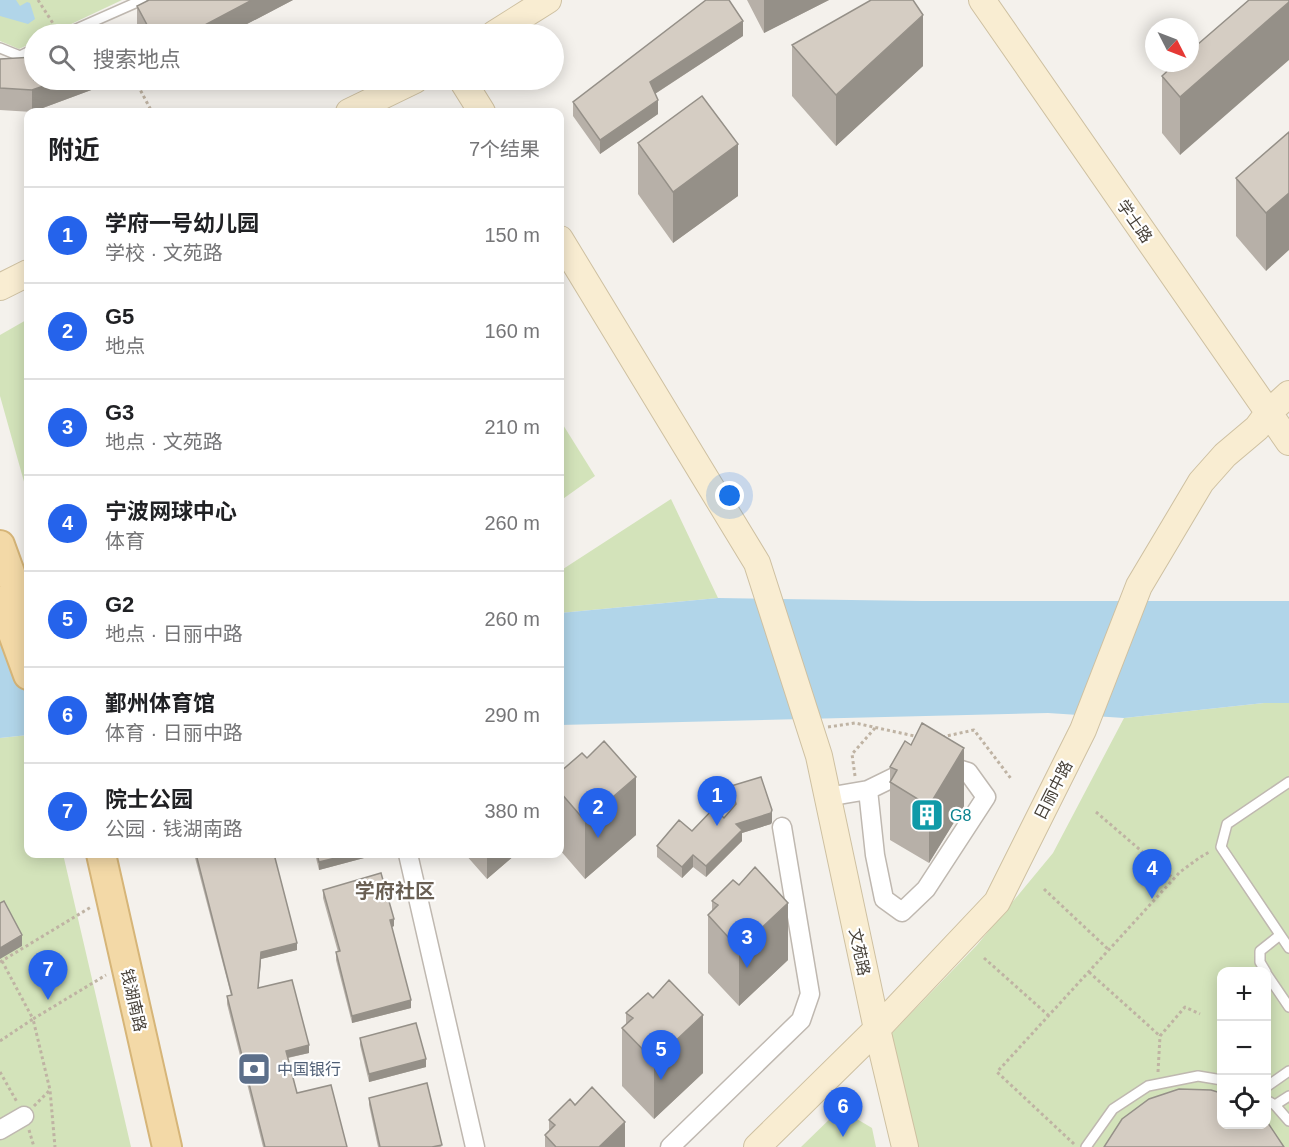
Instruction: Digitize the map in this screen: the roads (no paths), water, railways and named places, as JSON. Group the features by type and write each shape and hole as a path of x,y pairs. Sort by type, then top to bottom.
{"main road":[{"path":"0,545 24,655"},
{"name":"钱湖南路","path":"82,858 147,1147"},
{"name":"钱湖南路","path":"102,858 167,1147"}],"street":[{"path":"510,24 548,0"},
{"name":"学士路","path":"982,0 1276,424"},
{"path":"357,108 394,90"},
{"path":"468,90 480,108"},
{"name":"文苑路","path":"564,246 756,563 819,756 877,1029 905,1147"},
{"path":"0,287 24,275"},
{"name":"日丽中路","path":"757,1147 877,1029 997,903 1083,730 1138,586 1201,482 1225,455 1276,424 1289,394"},
{"path":"828,797 863,791 930,761 968,772 986,797 926,890 902,912 884,899 863,791"},
{"path":"670,1147 801,1020 810,994 782,827"},
{"path":"409,858 475,1147"},
{"path":"0,1130 24,1116"}],"lane":[{"path":"86,24 142,0"},
{"path":"0,48 20,56 24,54"},
{"path":"1289,782 1227,824 1221,847 1289,948"},
{"path":"1263,967 1260,962 1260,951 1280,935"},
{"path":"1271,980 1289,1007"},
{"path":"1271,1084 1289,1071"},
{"path":"1086,1147 1113,1109 1148,1086 1198,1076 1217,1079"},
{"path":"1275,1105 1289,1096"},
{"path":"1271,1103 1289,1121"}],"water":[{"path":"0,0 16,0 20,6 27,2 30,3 35,19 28,24 0,16"},
{"path":"718,598 922,601 1289,601 1289,703 1264,703 1124,718 1048,713 564,725 564,613"},
{"path":"24,633 24,735 0,738 0,640"}],"place":[{"name":"G8","path":"927,815"},
{"name":"学府一号幼儿园","path":"717,826"},
{"name":"G5","path":"598,838"},
{"name":"宁波网球中心","path":"1152,899"},
{"name":"G3","path":"747,968"},
{"name":"院士公园","path":"48,1000"},
{"name":"中国银行","path":"254,1069"},
{"name":"G2","path":"661,1080"},
{"name":"鄞州体育馆","path":"843,1137"}],"district":[{"name":"学府社区","path":"395,891"}]}
